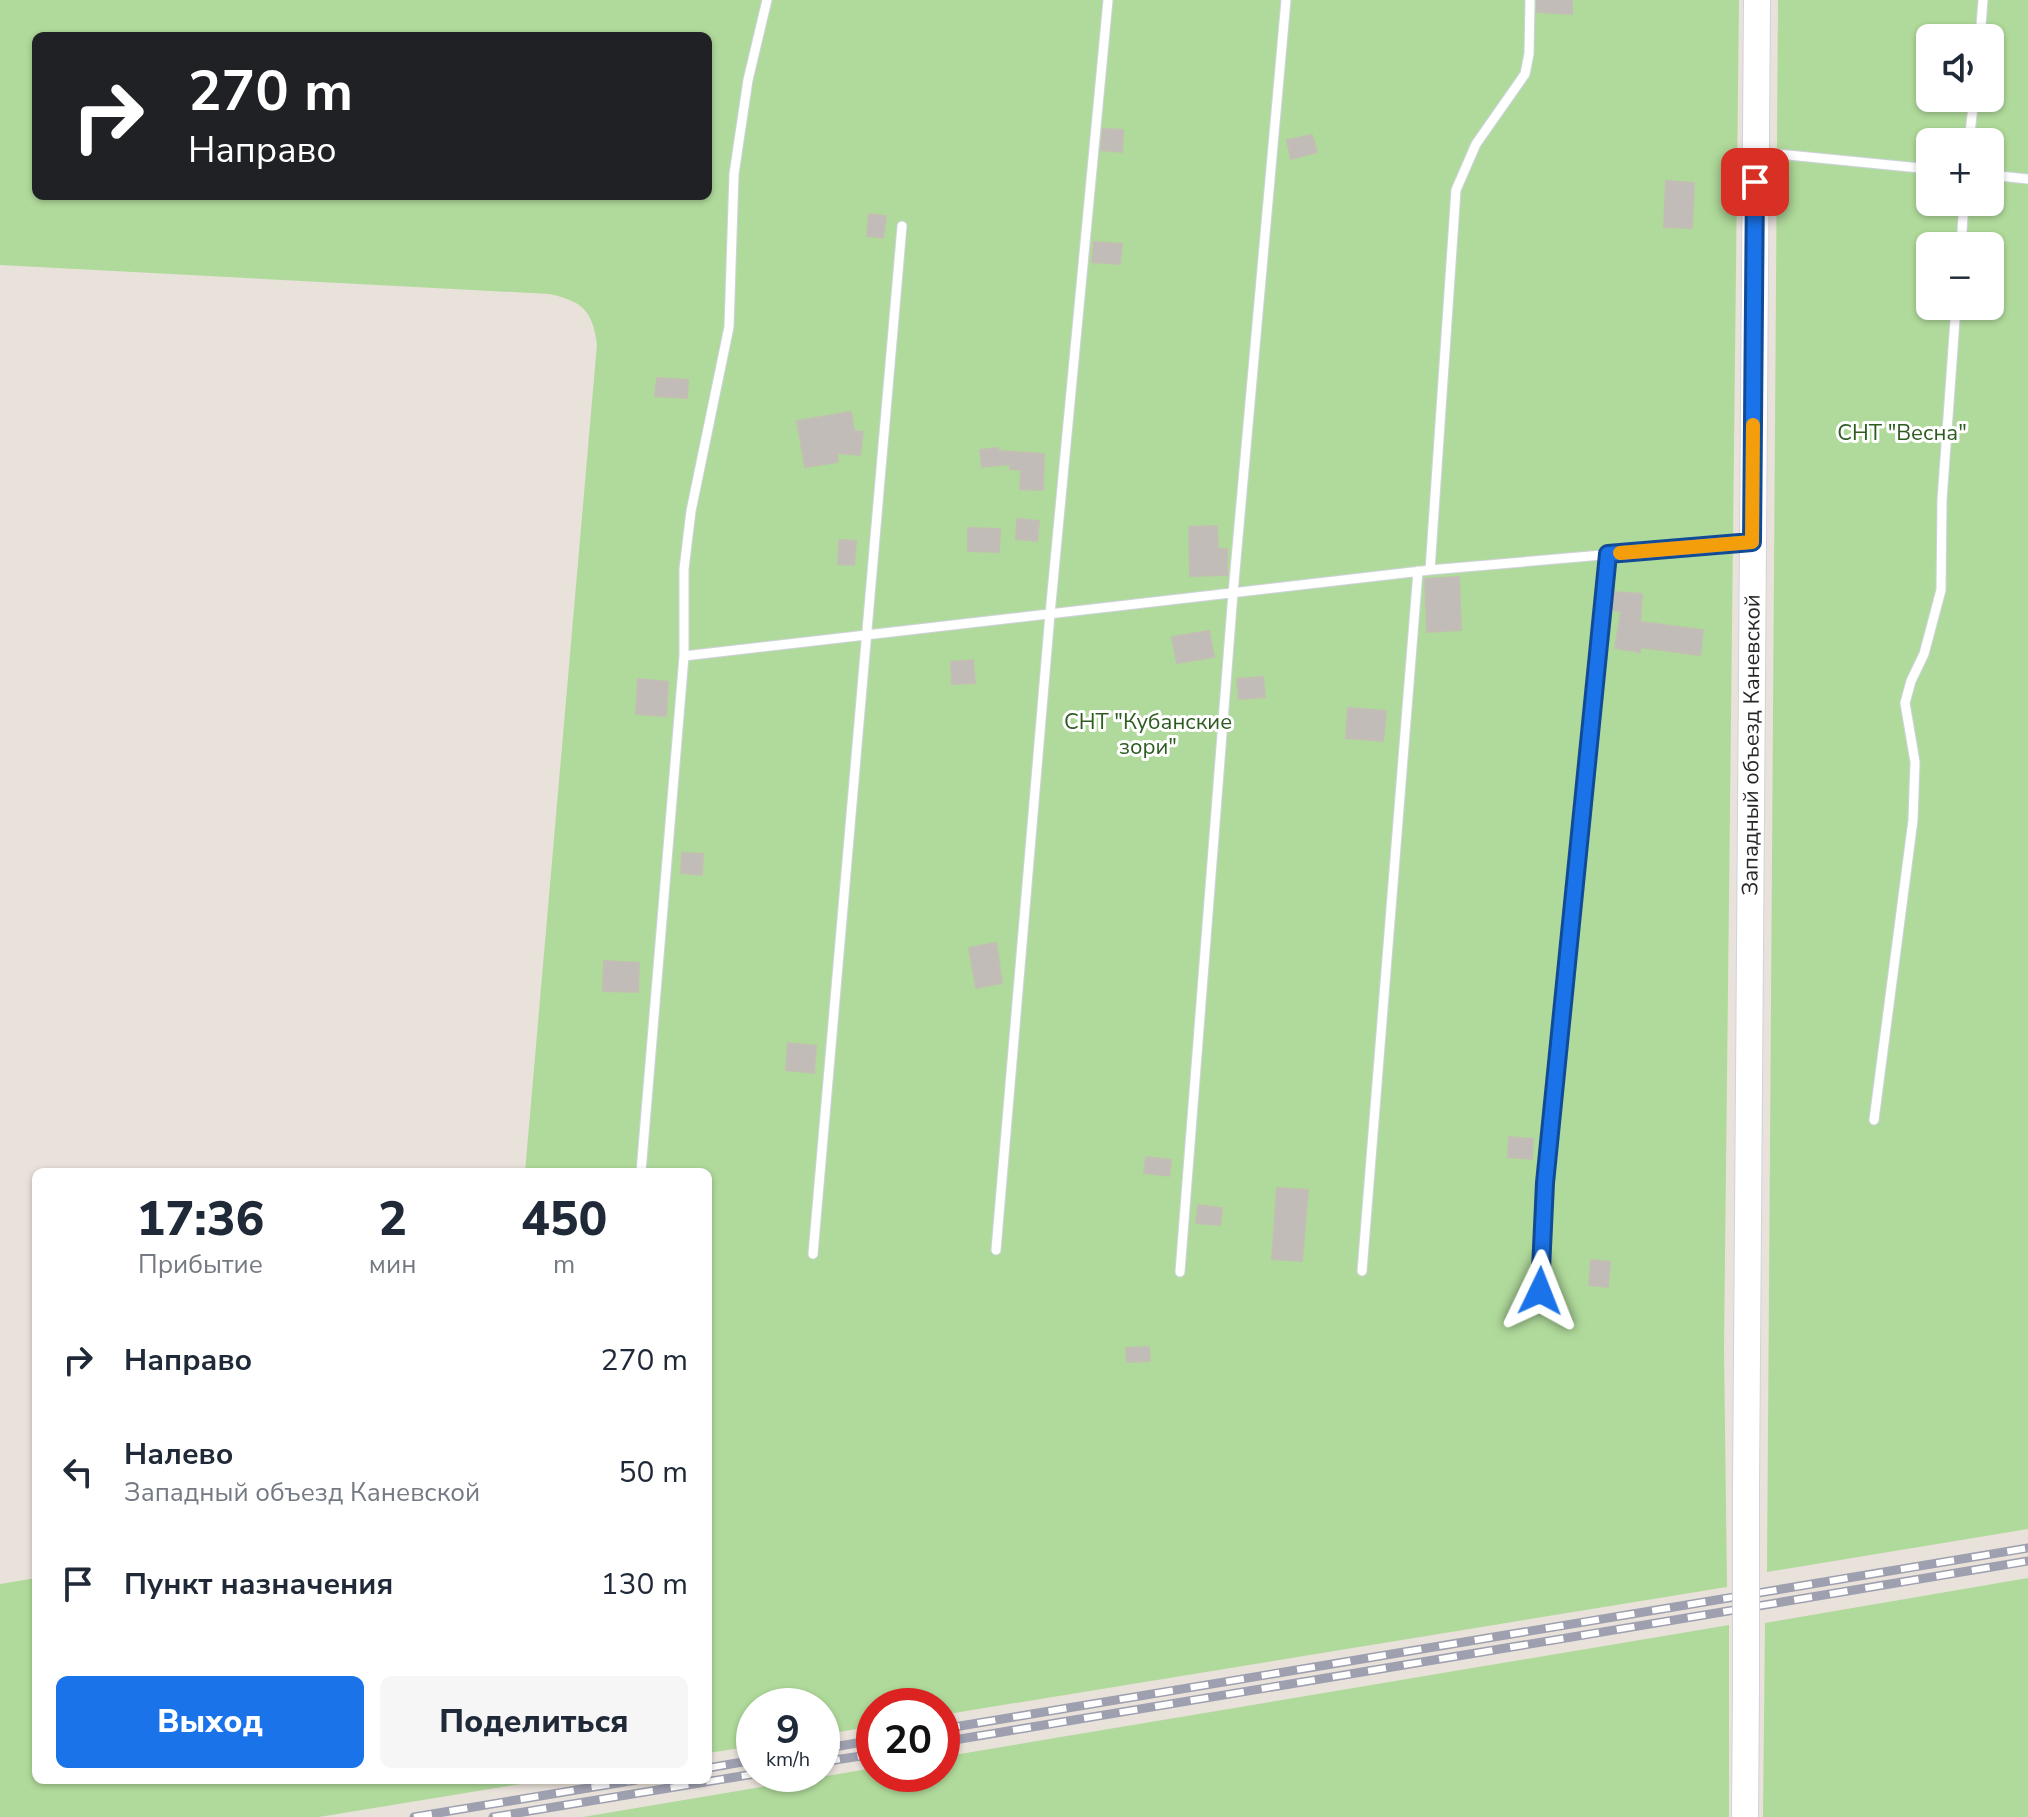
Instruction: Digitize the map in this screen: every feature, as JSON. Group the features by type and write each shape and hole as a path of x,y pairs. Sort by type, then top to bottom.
{"main road":[{"name":"Западный объезд Каневской","path":"1745,1817 1757,0"}],"lane":[{"path":"641,1168 684,656 684,569 691,511 729,327 734,174 748,80 767,0"},
{"path":"996,1250 1050,614 1108,0"},
{"path":"1180,1272 1233,593 1286,0"},
{"path":"1430,570 1456,190 1476,144 1525,74 1529,54 1530,0"},
{"path":"1981,24 1983,0"},
{"path":"1755,152 1916,168"},
{"path":"2004,176 2028,179"},
{"path":"813,1254 902,226"},
{"path":"1874,1120 1913,820 1915,762 1905,703 1924,654 1941,590 1942,500 1955,320"},
{"path":"684,656 1418,571 1752,542"},
{"path":"1540,1291 1545,1183 1608,554"},
{"path":"1362,1271 1418,571"}],"green space":[{"name":"СНТ \"Кубанские зори\"","path":"0,0 1739,0 1724,1348 1727,1587 960,1712 960,1688 856,1688 856,1729 840,1732 840,1688 736,1688 736,1749 712,1752 712,1168 525,1168 597,344 589,315 571,300 550,294 0,265"},
{"name":"СНТ \"Весна\"","path":"1778,0 2028,0 2028,1529 1767,1572"},
{"path":"2028,1578 2028,1817 1763,1817 1765,1623"},
{"path":"32,1579 32,1784 521,1784 319,1817 0,1817 0,1584"},
{"path":"1729,1625 1729,1817 583,1817 736,1791 840,1792 840,1774 856,1771 856,1792 960,1792 960,1754"}],"building":[{"path":"1537,0 1572,0 1572,14 1537,12"},
{"path":"1103,129 1123,130 1122,152 1101,150"},
{"path":"1312,135 1317,152 1291,159 1287,140"},
{"path":"1666,181 1694,183 1692,228 1664,227"},
{"path":"869,214 886,216 883,238 867,236"},
{"path":"1094,242 1122,244 1120,264 1092,262"},
{"path":"657,378 688,380 687,398 655,396"},
{"path":"851,412 854,431 863,432 860,455 837,453 838,462 805,467 797,421"},
{"path":"998,448 999,451 1044,454 1043,490 1020,489 1021,470 1010,469 1010,464 982,467 980,450"},
{"path":"1017,519 1039,521 1037,541 1016,539"},
{"path":"1217,526 1218,549 1227,549 1227,575 1190,576 1189,527"},
{"path":"968,528 1000,529 999,552 968,551"},
{"path":"839,540 856,541 854,565 838,564"},
{"path":"1459,577 1461,630 1427,632 1425,579"},
{"path":"1612,592 1642,594 1640,622 1703,630 1700,655 1640,647 1640,652 1615,648 1621,611 1611,610"},
{"path":"1209,631 1214,657 1177,663 1172,637"},
{"path":"973,660 975,683 952,684 951,662"},
{"path":"1263,677 1265,697 1239,699 1237,679"},
{"path":"638,679 668,682 666,716 636,714"},
{"path":"1348,708 1386,711 1383,741 1346,738"},
{"path":"682,853 703,854 702,875 681,873"},
{"path":"996,943 1002,983 976,988 969,948"},
{"path":"604,961 639,963 638,992 603,991"},
{"path":"788,1043 816,1046 814,1073 786,1070"},
{"path":"1509,1137 1533,1139 1532,1159 1508,1157"},
{"path":"1146,1157 1171,1160 1169,1176 1144,1173"},
{"path":"1277,1188 1308,1190 1302,1261 1272,1259"},
{"path":"1198,1205 1222,1208 1220,1225 1196,1223"},
{"path":"1591,1260 1610,1262 1608,1287 1589,1285"},
{"path":"1149,1347 1150,1361 1127,1362 1126,1348"}],"railway":[{"path":"960,1726 2028,1548"},
{"path":"960,1739 2028,1561"},
{"path":"840,1746 856,1743"},
{"path":"840,1759 856,1757"},
{"path":"712,1767 736,1763"},
{"path":"712,1781 736,1777"},
{"path":"414,1817 612,1784"},
{"path":"493,1817 693,1784"}],"slow traffic":[{"path":"1620,553 1752,542 1753,425"}],"route":[{"path":"1540,1291 1545,1183 1608,554 1752,542 1755,182"}]}
